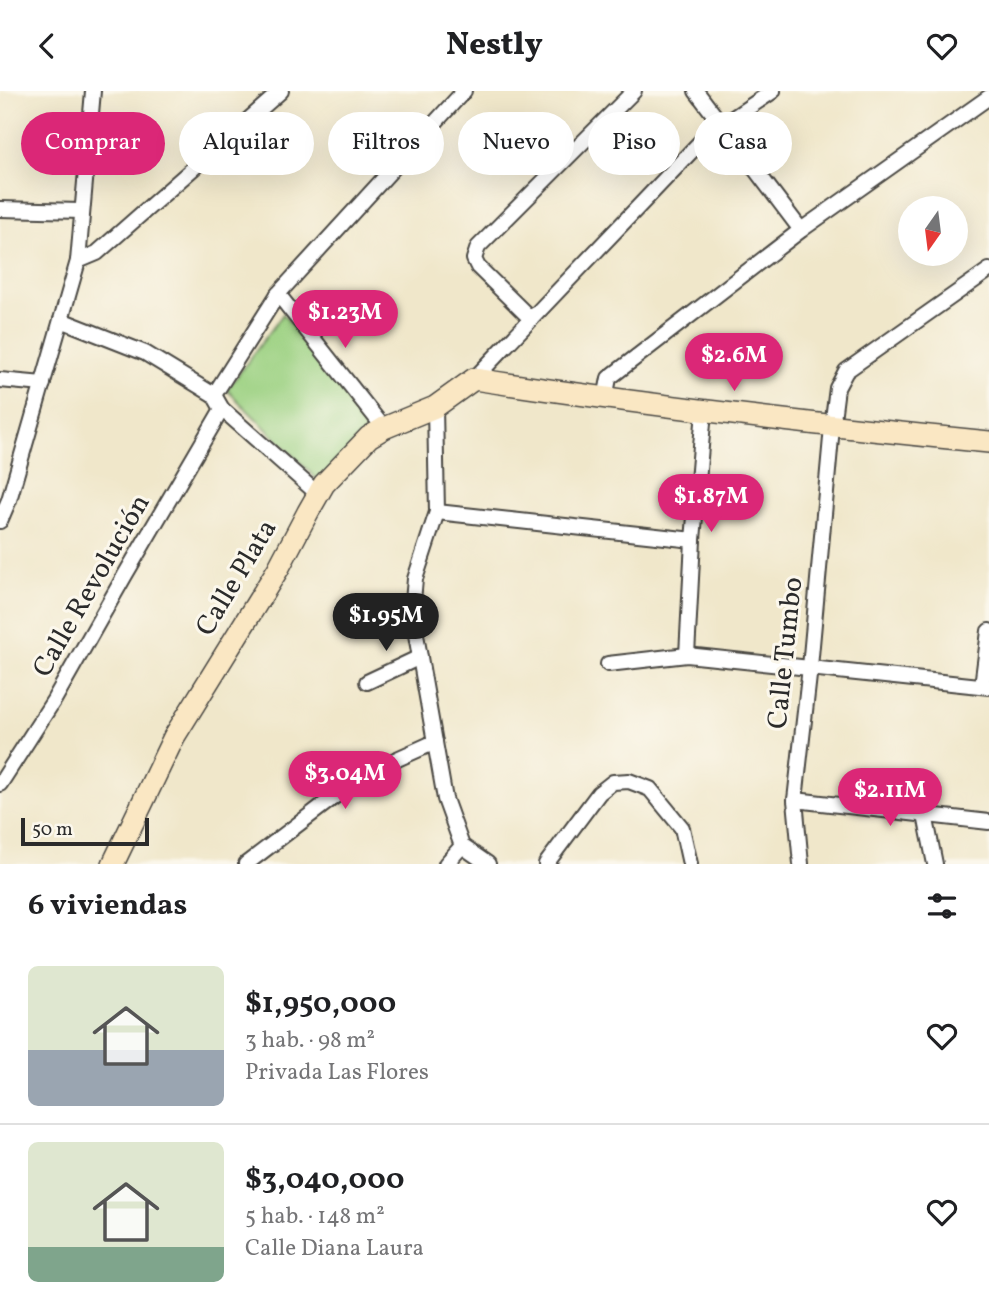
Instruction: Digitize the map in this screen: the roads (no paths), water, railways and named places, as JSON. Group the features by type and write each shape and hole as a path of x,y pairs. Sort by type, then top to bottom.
{"main road":[{"path":"474,379 605,399 832,427 989,442"},
{"name":"Calle Plata","path":"113,864 174,737 278,569 324,484 369,437 435,407 474,379"}],"street":[{"path":"0,521 9,500 78,261 93,91"},
{"path":"78,261 97,253 281,91"},
{"path":"215,395 278,294 464,91"},
{"path":"531,319 478,267 474,259 478,247 634,91"},
{"path":"696,91 713,112"},
{"path":"742,112 774,91"},
{"path":"605,399 609,378 801,230 989,97"},
{"path":"474,379 694,149"},
{"path":"760,175 801,230"},
{"path":"0,209 81,211"},
{"name":"Calle Tumbo","path":"801,864 795,800 838,388 846,371 989,270"},
{"path":"278,294 384,428"},
{"path":"61,320 145,353 215,395 222,409 318,495"},
{"path":"0,380 43,384"},
{"path":"435,407 437,512 415,579 412,611 445,799 461,846 488,864"},
{"name":"Calle Revolución","path":"0,784 54,700 222,409"},
{"path":"687,655 704,411"},
{"path":"437,512 693,540"},
{"path":"608,664 687,655 986,687 989,631"},
{"path":"367,682 420,657"},
{"path":"246,864 364,774 436,742"},
{"path":"546,864 599,793 613,782 629,781 650,789 682,828 690,864"},
{"path":"795,800 989,822"},
{"path":"925,814 935,864"},
{"path":"446,864 461,846"}]}
